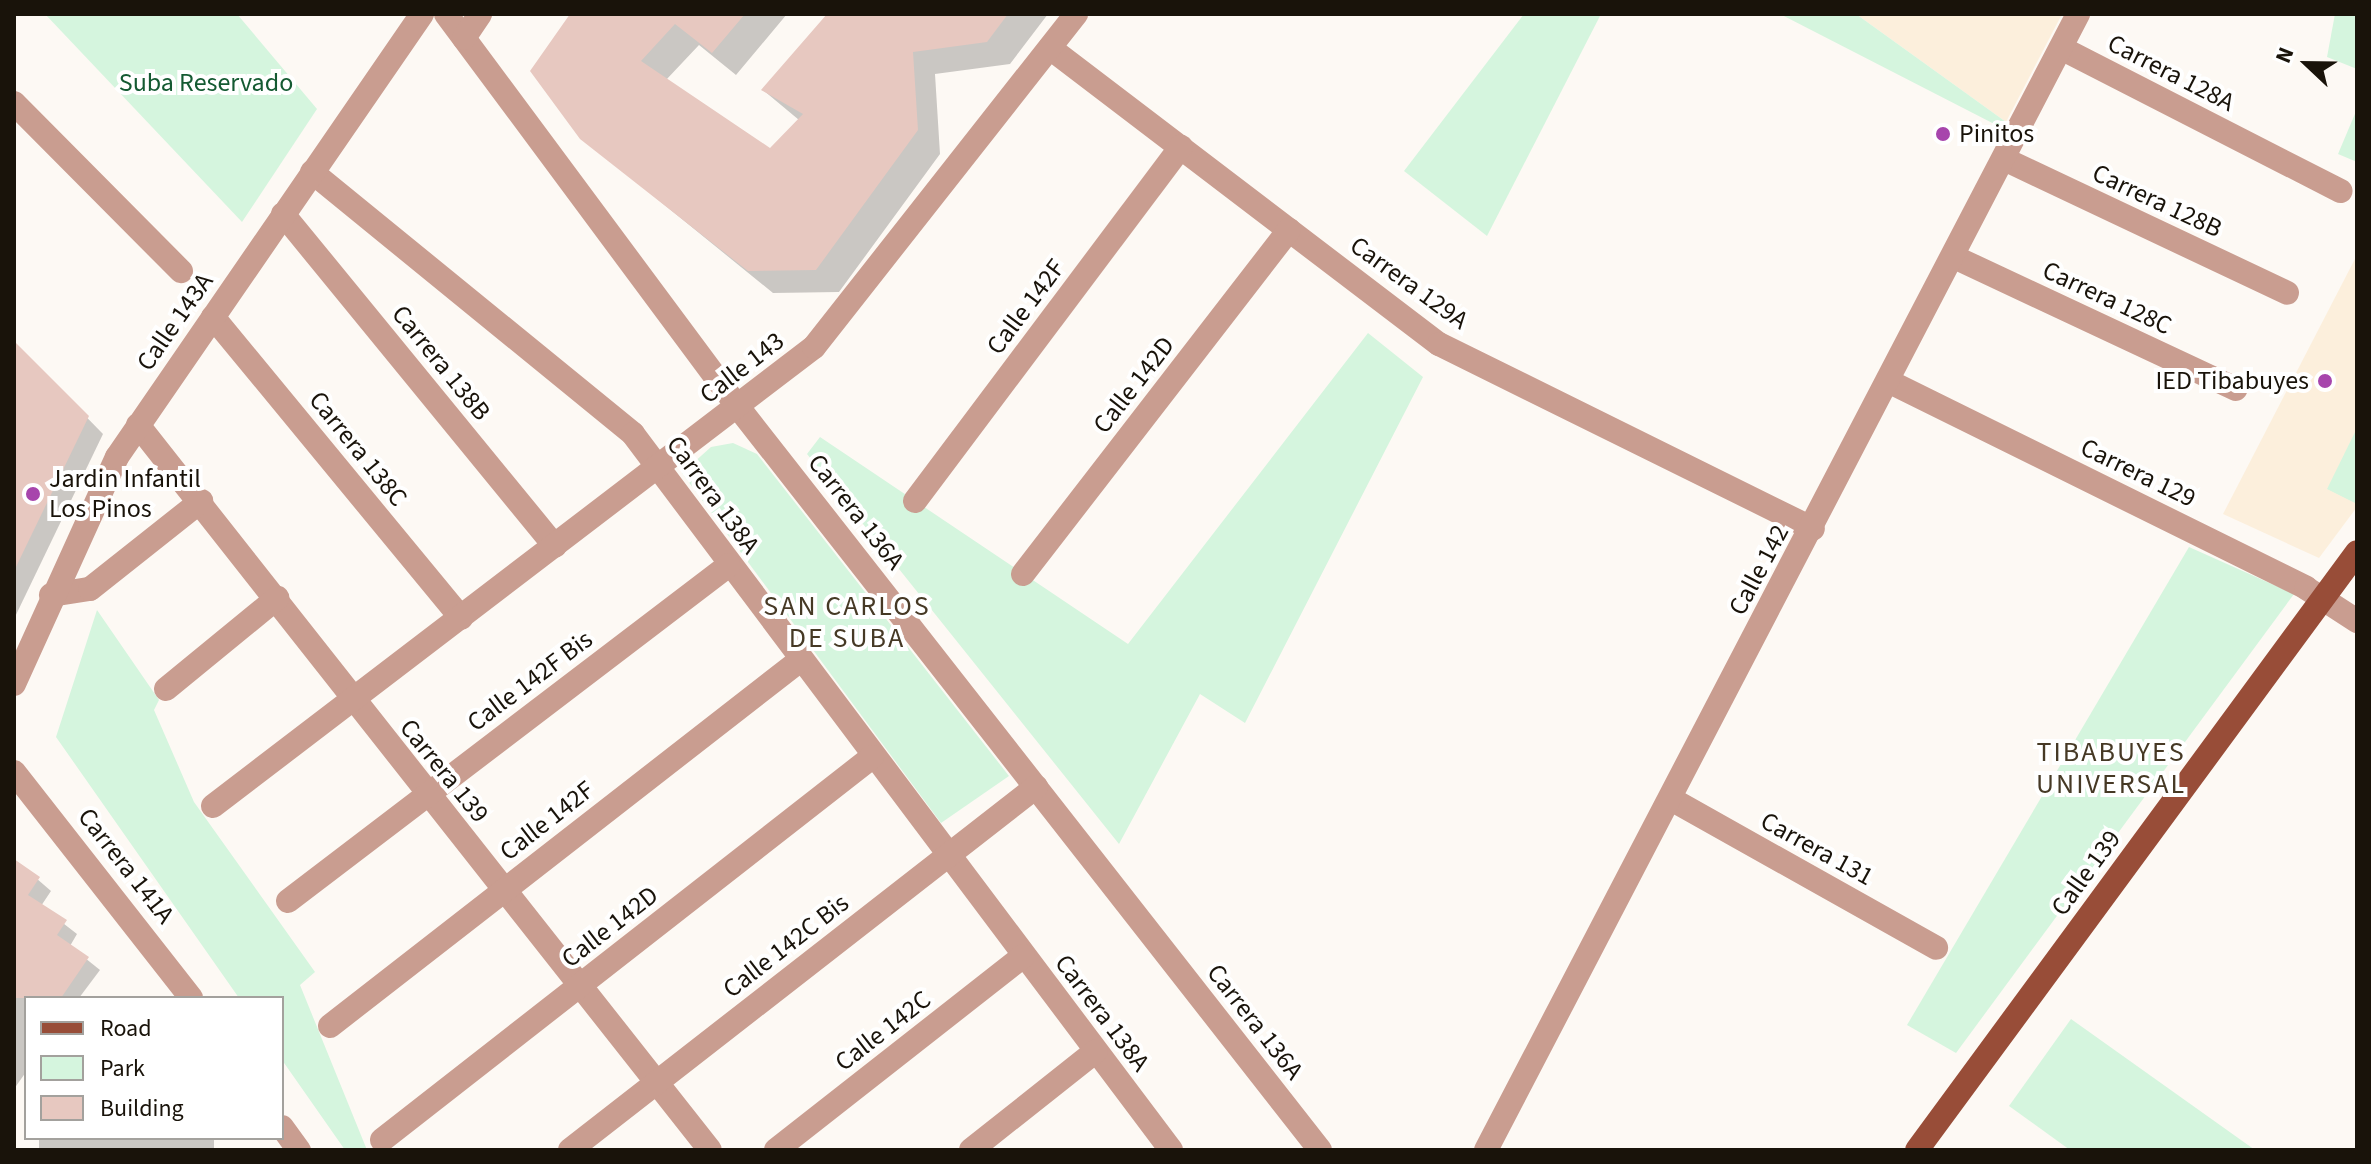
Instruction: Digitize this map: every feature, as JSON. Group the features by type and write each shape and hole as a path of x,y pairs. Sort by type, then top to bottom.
{"main road":[{"name":"Calle 139","path":"1917,1150 2357,552"}],"street":[{"name":"Calle 143A","path":"14,684 51,595 138,425 422,14"},
{"name":"Carrera 136A","path":"446,14 738,407 1320,1150"},
{"path":"464,38 480,14"},
{"name":"Calle 143","path":"213,806 738,407 848,311 1076,14"},
{"name":"Calle 142","path":"1486,1150 1890,382 2078,14"},
{"name":"Carrera 129A","path":"1050,48 1439,344 1813,529"},
{"name":"Carrera 128A","path":"2061,48 2341,191"},
{"path":"14,103 181,271"},
{"name":"Calle 142F","path":"915,501 1181,147"},
{"name":"Carrera 128B","path":"2004,159 2287,293"},
{"name":"Carrera 138A","path":"312,172 561,370 659,467 799,661 1168,1149"},
{"name":"Carrera 138B","path":"283,214 555,546"},
{"name":"Calle 142D","path":"1023,574 1289,230"},
{"name":"Carrera 128C","path":"1954,257 2236,389"},
{"name":"Carrera 138C","path":"213,317 461,618"},
{"name":"Carrera 129","path":"1890,382 2324,597 2357,621"},
{"name":"Carrera 139","path":"138,425 710,1150"},
{"path":"51,595 90,589 201,501"},
{"name":"Calle 142F Bis","path":"288,901 729,565"},
{"path":"166,689 277,598"},
{"name":"Calle 142F","path":"330,1026 799,661"},
{"name":"Calle 142D","path":"382,1140 872,757"},
{"name":"Carrera 141A","path":"14,772 189,996"},
{"name":"Calle 142C Bis","path":"570,1150 1036,787"},
{"name":"Carrera 131","path":"1671,799 1936,948"},
{"name":"Calle 142C","path":"776,1150 1023,956"},
{"path":"971,1150 1096,1051"},
{"path":"284,1130 299,1150"}],"shaded area":[{"path":"1856,14 2062,14 2006,122"},
{"name":"IED Tibabuyes","path":"2357,255 2357,507 2319,558 2223,514"}],"green space":[{"name":"Suba Reservado","path":"45,14 237,14 317,109 242,222"},
{"path":"1524,14 1601,14 1487,236 1404,171"},
{"path":"1780,14 1856,14 2006,122 2004,129"},
{"path":"2335,14 2357,14 2357,69 2327,57"},
{"path":"2357,109 2357,162 2338,154"},
{"path":"1368,333 1423,377 1245,723 1200,694 1119,844 807,454 820,437 1128,644"},
{"path":"2357,428 2357,504 2327,489"},
{"path":"733,443 757,454 1009,776 941,823 682,473 711,447"},
{"path":"2189,547 2294,594 1956,1053 1907,1025"},
{"path":"97,610 159,700 154,710 194,802 315,972 300,985 367,1150 345,1150 284,1063 284,996 238,996 56,737"},
{"path":"2071,1019 2255,1150 2070,1150 2009,1106"}],"building":[{"path":"570,14 745,14 712,53 675,24 641,61 770,148 803,114 761,90 827,14 1008,14 987,42 913,52 918,130 816,270 748,271 580,139 530,71"},
{"name":"Jardin Infantil Los Pinos","path":"14,341 89,416 14,571"},
{"path":"14,859 40,877 28,895 67,920 57,935 89,957 62,996 14,998"}],"place":[{"name":"Pinitos","path":"1943,134"},
{"name":"IED Tibabuyes","path":"2325,381"},
{"name":"Jardin Infantil Los Pinos","path":"33,494"}],"district":[{"name":"SAN CARLOS DE SUBA","path":"847,622"},
{"name":"TIBABUYES UNIVERSAL","path":"2111,768"}]}
